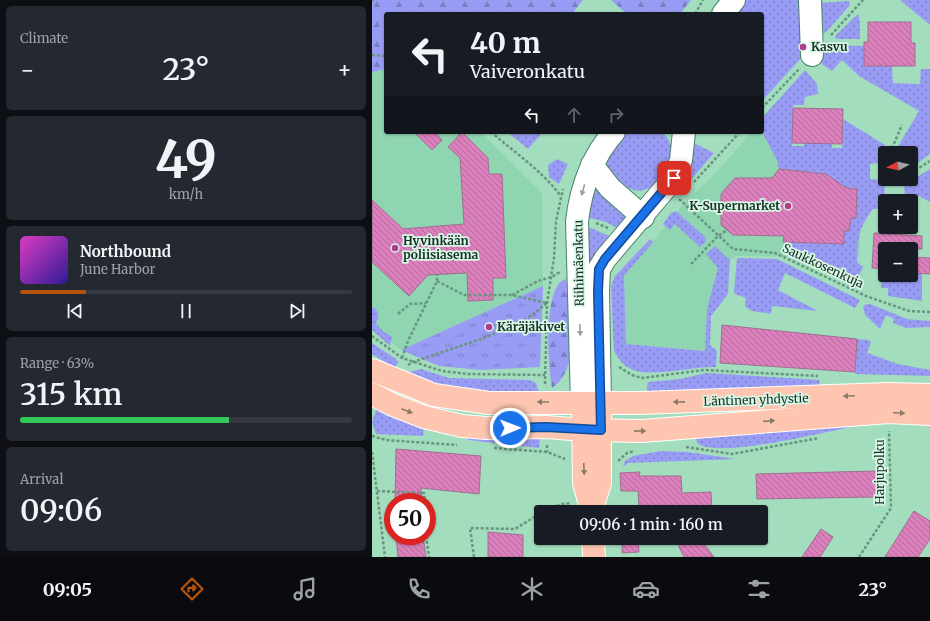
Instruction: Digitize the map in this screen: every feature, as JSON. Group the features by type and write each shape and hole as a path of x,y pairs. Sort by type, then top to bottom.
{"main road":[{"name":"Läntinen yhdystie","path":"372,370 434,395 451,399 490,403 546,402 591,404 730,401 888,394 930,395"},
{"name":"Läntinen yhdystie","path":"372,394 407,411 462,426 486,428 546,427 642,431 889,412 930,414"},
{"path":"587,505 584,483 592,430 591,404"},
{"path":"589,505 600,483 601,462 592,430"},
{"path":"593,545 594,557"}],"street":[{"path":"725,12 734,0"},
{"path":"810,0 812,54"},
{"name":"Riihimäenkatu","path":"591,404 577,221 583,188 592,165 597,154 612,134"},
{"name":"Riihimäenkatu","path":"591,404 599,269 605,259 643,217 674,178 681,160 681,137"},
{"path":"592,165 610,188 643,217"}],"path":[{"path":"696,12 703,0"},
{"path":"372,55 384,56"},
{"path":"893,146 902,125"},
{"path":"492,134 551,183 560,195"},
{"path":"918,169 930,161"},
{"path":"546,402 545,375 547,303 552,277 556,221 560,195 563,188"},
{"name":"Saukkosenkuja","path":"678,199 732,249 775,253 866,296 909,311 930,312"},
{"path":"691,264 718,236 727,230"},
{"path":"512,295 538,281 552,277 562,270"},
{"path":"402,358 426,303 437,282 436,274"},
{"path":"437,282 464,295 512,295 547,303"},
{"path":"398,314 410,304 426,303"},
{"path":"413,362 481,339 523,322 547,303"},
{"path":"372,336 402,358 442,371 468,374 545,375"},
{"path":"616,364 622,371 642,378 704,370 821,376"},
{"name":"Harjupolku","path":"859,557 891,508 889,412"},
{"path":"546,427 547,452"},
{"path":"679,446 732,454 826,436"},
{"path":"601,462 618,461 627,453 634,450"},
{"path":"372,452 385,557"},
{"path":"377,491 424,493"},
{"path":"474,557 470,528 514,529 534,518"},
{"path":"427,545 429,557"}],"shaded area":[{"path":"384,69 384,134 483,134 542,193 543,286 401,350 372,327 372,72"},
{"path":"750,134 764,134 787,159 863,168 859,257 736,256 718,269 707,309 705,351 626,344 624,276 687,200 712,177"}],"green space":[{"path":"372,0 583,0 574,12 384,12 384,69 372,72"},
{"path":"611,0 691,0 682,12 625,12"},
{"path":"746,0 802,0 805,54 764,99 764,12 736,12"},
{"path":"900,0 930,0 930,25"},
{"path":"849,1 850,5 829,29 816,40 818,3"},
{"path":"858,14 860,21 860,39 836,39 835,36"},
{"path":"830,45 864,46 864,66 892,66 893,83 920,84 921,69 930,69 930,154 918,163 918,146 898,146 919,111 859,76 842,60 832,71 822,64 819,57"},
{"path":"805,70 817,84 818,94 805,97 804,105 793,105 792,146 804,146 804,143 832,144 832,148 842,148 843,119 885,145 878,146 878,163 870,164 870,179 878,180 878,186 885,186 885,194 878,194 878,209 873,209 864,222 860,234 857,262 863,267 855,285 791,253 792,242 844,244 844,231 849,231 851,218 846,188 826,174 779,169 777,160 764,134 764,116"},
{"path":"509,134 541,134 528,149"},
{"path":"623,134 664,134 671,144 672,151 672,158 667,172 663,178 655,184 640,191 630,189 621,184 610,173 607,167 608,154"},
{"path":"690,141 714,153 689,182 677,192"},
{"path":"557,159 568,164 559,184 549,177 548,165"},
{"path":"930,169 930,202 919,196 918,198 918,194 905,194 904,186 918,186 918,176"},
{"path":"596,187 632,217 619,229 606,222 586,217 593,189"},
{"path":"676,211 705,237 706,241 700,247 675,224 670,230 663,224 671,213"},
{"path":"586,226 612,237 591,266 587,266"},
{"path":"650,239 653,242 624,276 626,344 705,351 707,309 718,268 706,254 715,246 727,258 730,258 728,294 711,316 710,345 717,351 716,367 658,372 637,371 624,365 614,351 611,286 615,276"},
{"path":"737,258 777,259 860,300 855,308 785,273 778,290 818,311 772,306 771,314 750,310 745,306 746,298 735,294 734,291"},
{"path":"918,273 922,273 922,301 888,296 888,288 881,288 881,282 918,282"},
{"path":"566,279 572,322 571,353 567,367 561,379 552,388 548,346 550,311 553,296 558,285"},
{"path":"543,286 540,367 481,370 439,366 401,350"},
{"path":"866,304 870,304 907,319 930,321 930,327 906,328 893,323 894,319 886,315 880,329 865,315 863,307"},
{"path":"374,307 379,314 376,324 392,337 390,346 372,330 372,308"},
{"path":"857,339 868,340 871,342 867,353 898,364 930,370 930,376 855,374"},
{"path":"372,343 396,359 398,362 395,368 372,354"},
{"path":"421,369 449,378 530,380 536,383 539,393 509,394 458,391 406,375 409,372"},
{"path":"706,373 820,380 818,387 647,391 647,385 649,382 680,379"},
{"path":"377,407 424,426 423,436 376,434 372,422"},
{"path":"846,423 847,428 746,447 708,447 697,443 696,438"},
{"path":"467,434 540,435 539,448 468,440"},
{"path":"661,451 687,452 736,459 628,463 623,467 625,461 633,456"}],"building":[{"path":"868,22 911,22 911,43 915,43 915,66 864,66 864,42 868,42"},
{"path":"793,108 843,109 842,144 792,143"},
{"path":"416,134 437,134 442,140 432,150"},
{"path":"460,134 464,134 488,158 489,174 502,174 506,278 493,278 493,300 468,301 467,273 428,275 409,296 372,262 372,200 403,229 464,224 460,158 448,147"},
{"name":"K-Supermarket","path":"779,169 826,174 846,188 857,189 856,218 851,218 849,231 844,231 844,244 783,242 784,236 733,235 721,225 721,194 735,178 772,178"},
{"path":"874,233 922,236 922,249 918,249 918,242 878,242 878,268 872,268"},
{"path":"918,257 930,258 930,274 918,273"},
{"path":"722,325 857,339 855,372 720,363"},
{"path":"396,449 481,456 479,494 421,488 421,493 395,493"},
{"path":"876,471 876,497 757,499 756,474"},
{"path":"640,472 639,476 681,476 682,493 711,492 712,505 639,505 638,491 621,491 620,473"},
{"path":"914,511 930,521 930,539 918,557 885,557"},
{"path":"821,529 833,537 820,557 802,557"},
{"path":"488,532 523,535 523,557 488,557"},
{"path":"397,545 424,545 426,557 398,557"},
{"path":"622,545 638,545 639,552 622,553"},
{"path":"679,545 705,545 714,557 684,557"}],"place":[{"name":"Kasvu","path":"803,47"},
{"name":"K-Supermarket","path":"788,206"},
{"name":"Hyvinkään poliisiasema","path":"395,248"},
{"name":"Käräjäkivet","path":"489,327"}],"route":[{"path":"510,428 546,427 601,430 598,291 599,269 605,259 643,217 674,178"}]}
